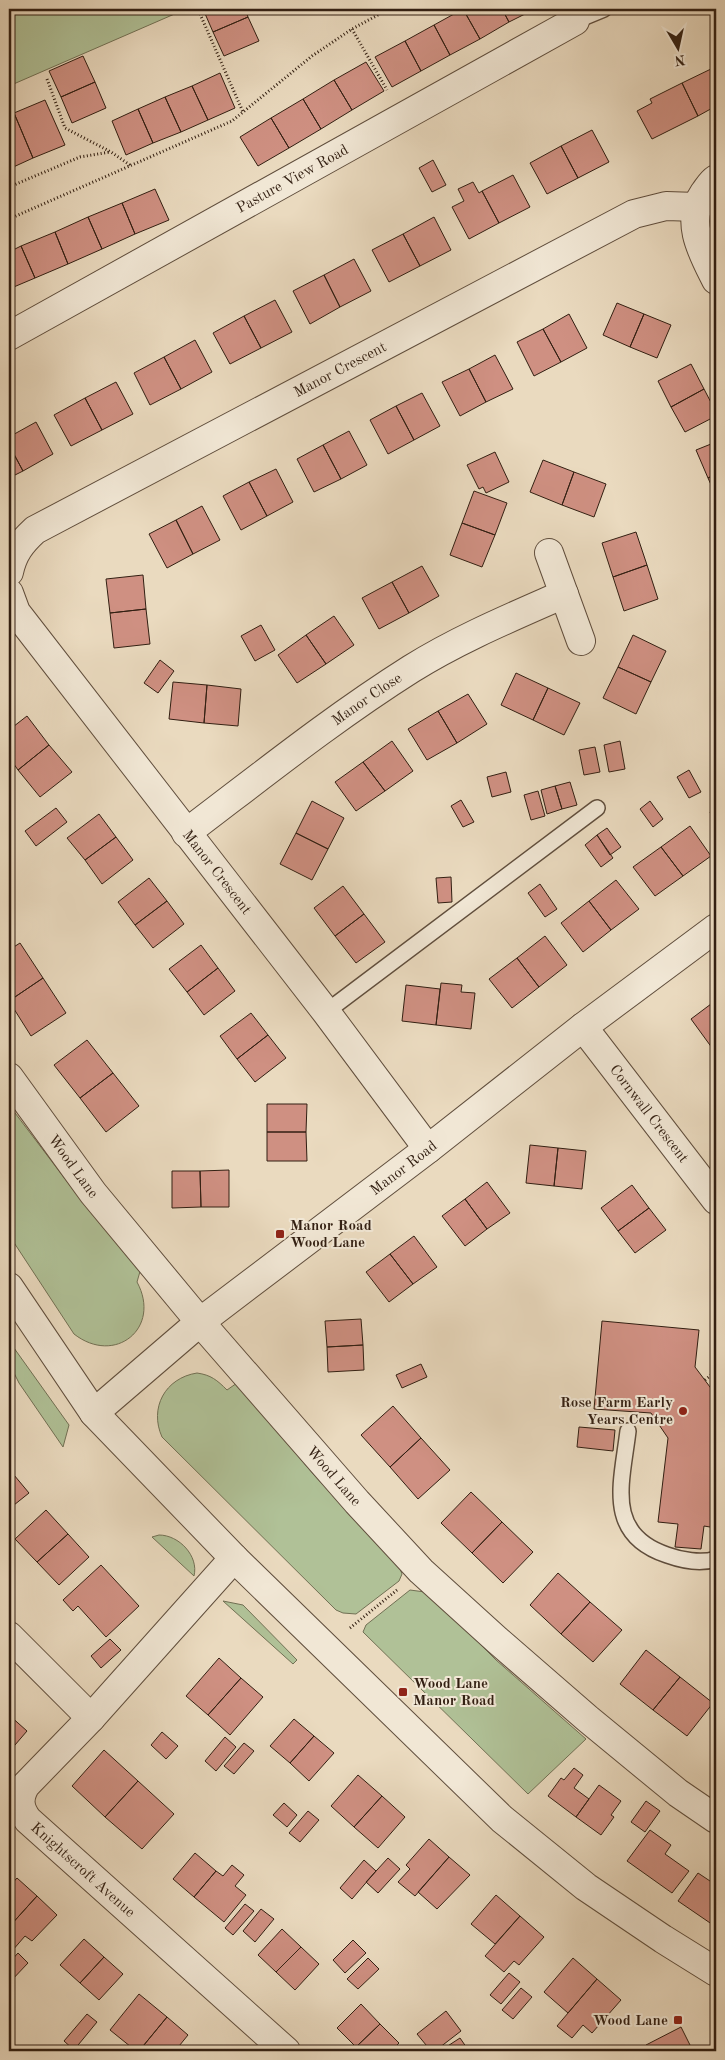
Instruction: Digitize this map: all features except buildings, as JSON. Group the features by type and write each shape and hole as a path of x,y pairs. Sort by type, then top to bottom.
{"street":[{"name":"Pasture View Road","path":"9,336 575,20"},
{"path":"716,179 701,198 696,212 696,237 716,280"},
{"name":"Manor Crescent","path":"9,572 12,558 21,543 35,530 634,214 666,206 696,212"},
{"path":"549,553 581,641"},
{"name":"Manor Crescent","path":"9,593 16,612 326,1012 428,1148"},
{"name":"Manor Close","path":"186,833 330,723 412,668 487,628 564,594"},
{"name":"Manor Road","path":"94,1413 200,1322 582,1028 716,928"},
{"name":"Cornwall Crescent","path":"582,1028 716,1200"},
{"name":"Wood Lane","path":"9,1078 93,1193 200,1322 357,1502 421,1571 588,1719 678,1793 716,1819"},
{"path":"9,1287 94,1413 234,1558 502,1819 586,1887 716,1972"},
{"name":"Knightscroft Avenue","path":"234,1558 91,1718 26,1785 20,1799 23,1814 286,2051"},
{"path":"9,1636 91,1718"}],"lane":[{"path":"575,20 604,9"},
{"path":"326,1012 597,808"},
{"path":"628,1431 620,1499 624,1519 633,1534 652,1550 681,1560 716,1559"}],"path":[{"path":"9,219 232,121 312,56 352,29 389,9"},
{"path":"200,14 243,112"},
{"path":"352,29 403,117"},
{"path":"47,79 66,128 111,152 131,166"},
{"path":"9,187 80,157 111,152"},
{"path":"705,1380 716,1371"},
{"path":"326,1647 421,1571"}],"green space":[{"path":"9,9 186,9 9,86"},
{"path":"9,1105 78,1196 141,1268 137,1282 143,1299 143,1314 139,1327 130,1337 119,1344 105,1346 90,1343 74,1334 9,1235"},
{"path":"9,1341 69,1425 63,1447 19,1383 9,1363"},
{"path":"197,1373 213,1378 227,1390 237,1383 314,1475 399,1566 402,1574 399,1581 356,1614 343,1613 336,1610 162,1437 157,1415 163,1396 176,1381"},
{"path":"159,1535 174,1539 186,1548 195,1568 194,1576 152,1537"},
{"path":"410,1590 425,1592 434,1598 496,1660 586,1739 528,1794 363,1632 366,1625"},
{"path":"223,1601 243,1605 297,1660 293,1664"}],"place":[{"name":"Manor Road Wood Lane","path":"280,1234"},
{"name":"Rose Farm Early Years Centre","path":"683,1411"},
{"name":"Wood Lane Manor Road","path":"403,1692"},
{"name":"Wood Lane","path":"678,2020"}]}
